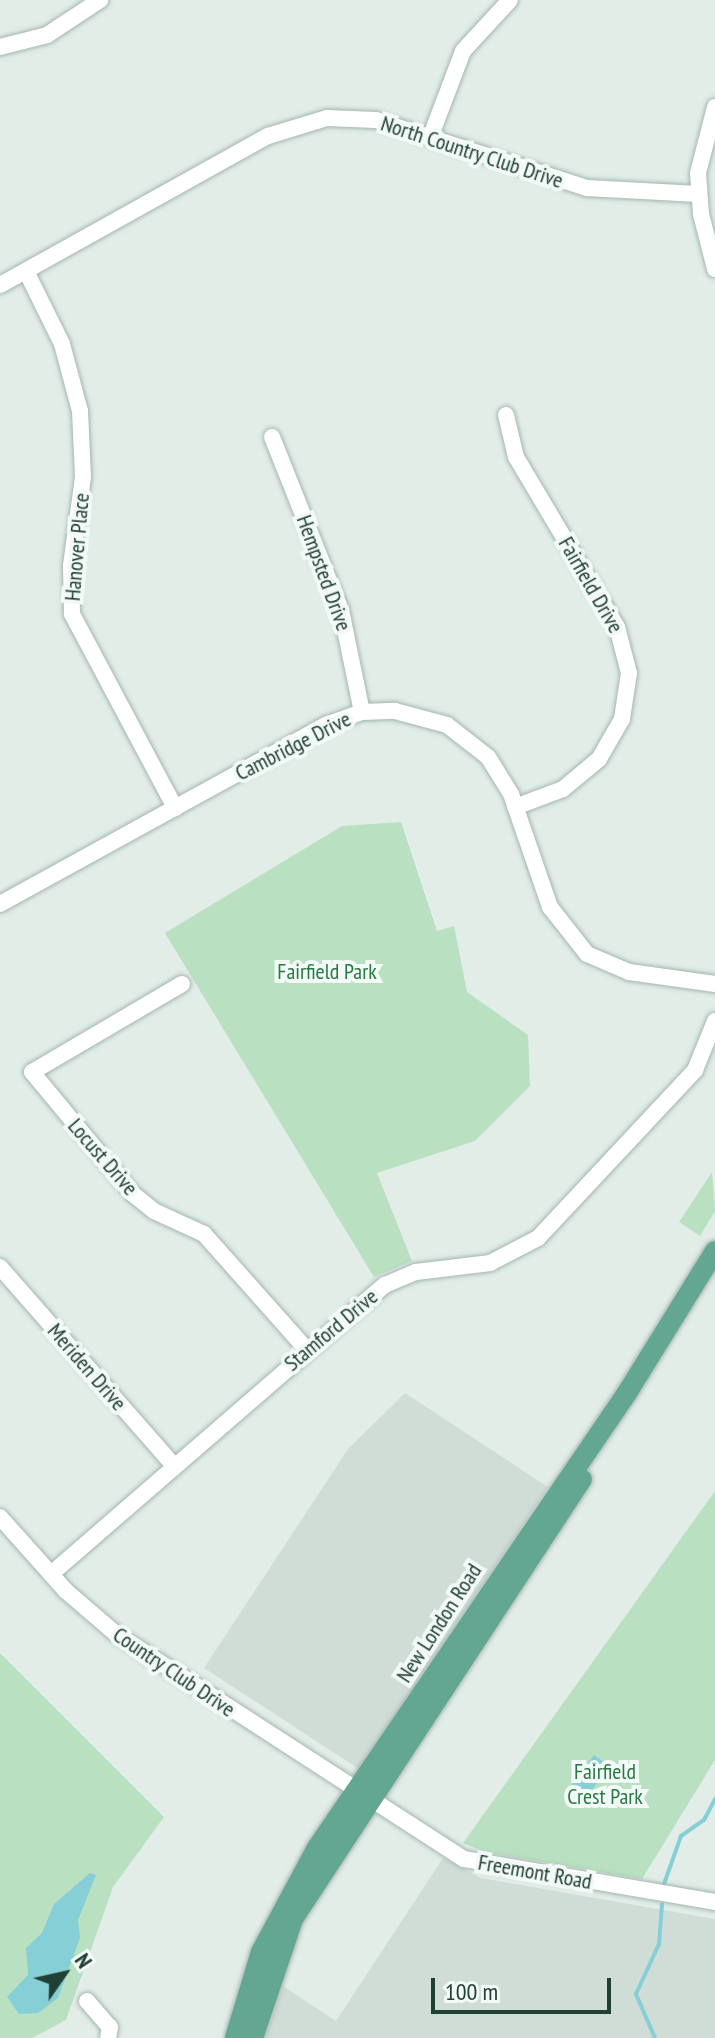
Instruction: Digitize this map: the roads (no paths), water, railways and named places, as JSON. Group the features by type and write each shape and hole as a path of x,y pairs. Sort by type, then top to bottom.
{"main road":[{"name":"New London Road","path":"253,2038 293,1919 364,1795 627,1393 715,1251"},
{"name":"New London Road","path":"235,2038 261,1952 280,1911 364,1795 715,1276"}],"street":[{"path":"0,47 47,35 100,0"},
{"path":"430,138 463,51 510,0"},
{"path":"715,107 701,151 698,194 715,269"},
{"name":"North Country Club Drive","path":"0,285 295,125 360,118 587,188 698,194"},
{"name":"Hanover Place","path":"26,271 62,344 80,411 83,477 71,566 72,614 175,808"},
{"name":"Fairfield Drive","path":"506,415 516,457 617,627 629,673 622,719 599,759 563,789 515,807"},
{"name":"Hempsted Drive","path":"272,437 341,610 362,712"},
{"name":"Cambridge Drive","path":"0,904 309,734 362,712 414,713 461,733 498,770 515,807 550,907 587,954 629,972 715,984"},
{"name":"Locust Drive","path":"182,984 32,1072 133,1194 166,1218 204,1234 307,1350"},
{"name":"Stamford Drive","path":"51,1574 307,1350 393,1281 416,1272 490,1263 538,1238 695,1070 715,1021"},
{"name":"Meriden Drive","path":"0,1267 174,1466"},
{"name":"Country Club Drive","path":"0,1517 51,1574 136,1648 364,1795"},
{"name":"Freemont Road","path":"364,1795 475,1863 715,1902"},
{"path":"87,2001 110,2027 108,2038"}],"water":[{"path":"594,1755 618,1772 613,1782 601,1777 583,1804 566,1793"},
{"path":"90,1873 96,1875 78,1920 80,1938 58,1998 38,2013 19,2014 7,1997 28,1975 26,1948 42,1933 54,1904"}],"waterway":[{"path":"664,1884 681,1836 704,1820 715,1799"},
{"path":"655,2038 636,1994 659,1944 662,1904"}],"park label":[{"name":"Fairfield Park","path":"327,972"},
{"name":"Fairfield Crest Park","path":"605,1784"}]}
